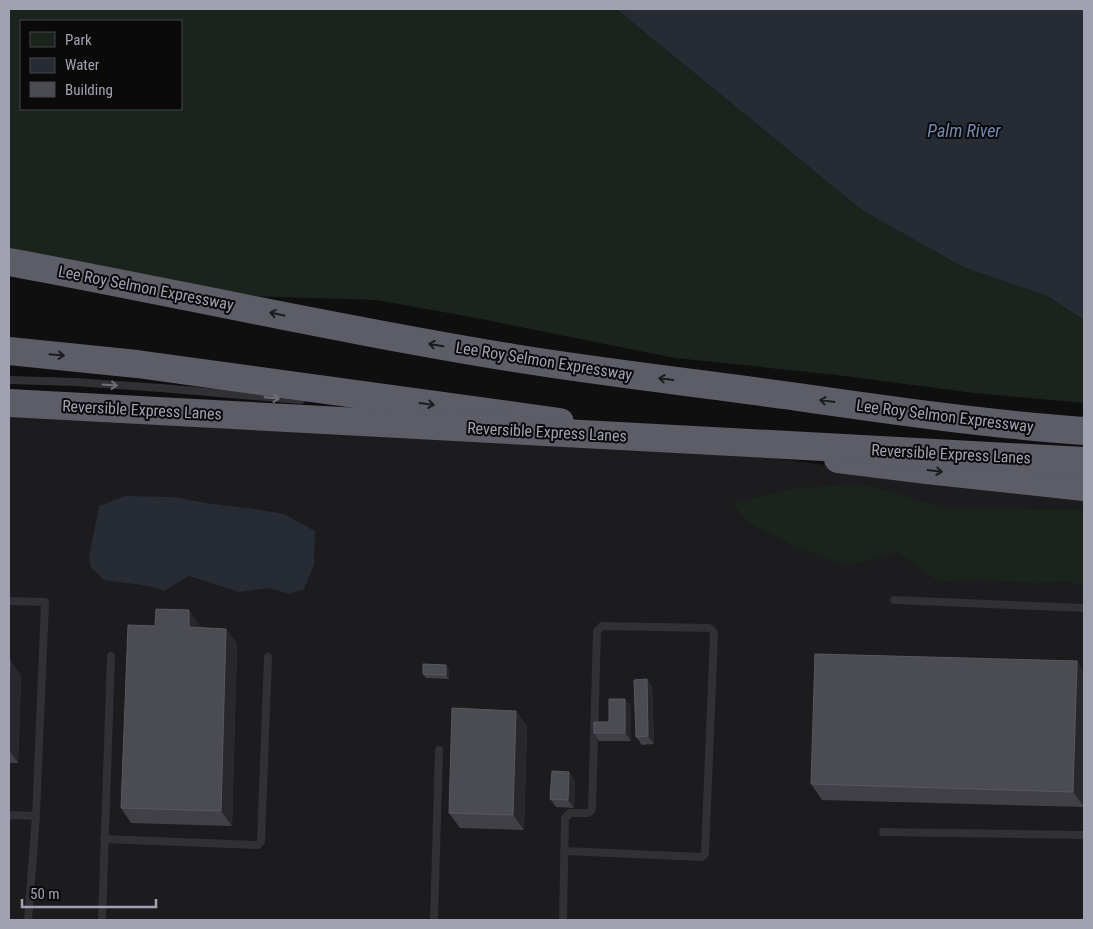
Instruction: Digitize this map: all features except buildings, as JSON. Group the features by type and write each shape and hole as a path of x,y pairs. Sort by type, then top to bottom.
{"highway":[{"name":"Lee Roy Selmon Expressway","path":"9,262 118,282 346,329 514,358 969,421 1084,431"},
{"path":"9,351 137,364 927,470 1084,487"},
{"name":"Reversible Express Lanes","path":"9,403 1084,461"}],"lane":[{"path":"9,380 161,388 306,400"},
{"path":"354,402 400,400"},
{"path":"894,600 1084,608"},
{"path":"9,601 45,602 36,816 28,920"},
{"path":"563,920 564,851 565,818 570,813 588,813 592,809 597,631 602,626 709,628 714,633 705,854 702,857 564,851"},
{"path":"102,920 111,656"},
{"path":"104,839 260,844 268,657"},
{"path":"434,920 438,750"},
{"path":"9,815 36,816"},
{"path":"883,832 1084,835"}],"shaded area":[{"path":"9,401 502,423 1025,491 1084,496 1084,920 9,920"}],"green space":[{"path":"9,9 616,9 863,211 963,267 1047,296 1084,320 1084,403 974,393 837,375 675,358 376,300 250,296 9,266"},
{"path":"861,483 948,509 1084,510 1084,585 1067,582 939,582 897,552 847,566 798,548 747,522 732,503 789,489"}],"water":[{"name":"Palm River","path":"616,9 1084,9 1084,320 1047,296 963,267 863,211"},
{"path":"125,496 174,497 284,514 315,531 314,565 304,589 290,594 268,588 239,592 189,576 164,591 149,586 104,580 91,568 89,557 99,506"}]}
